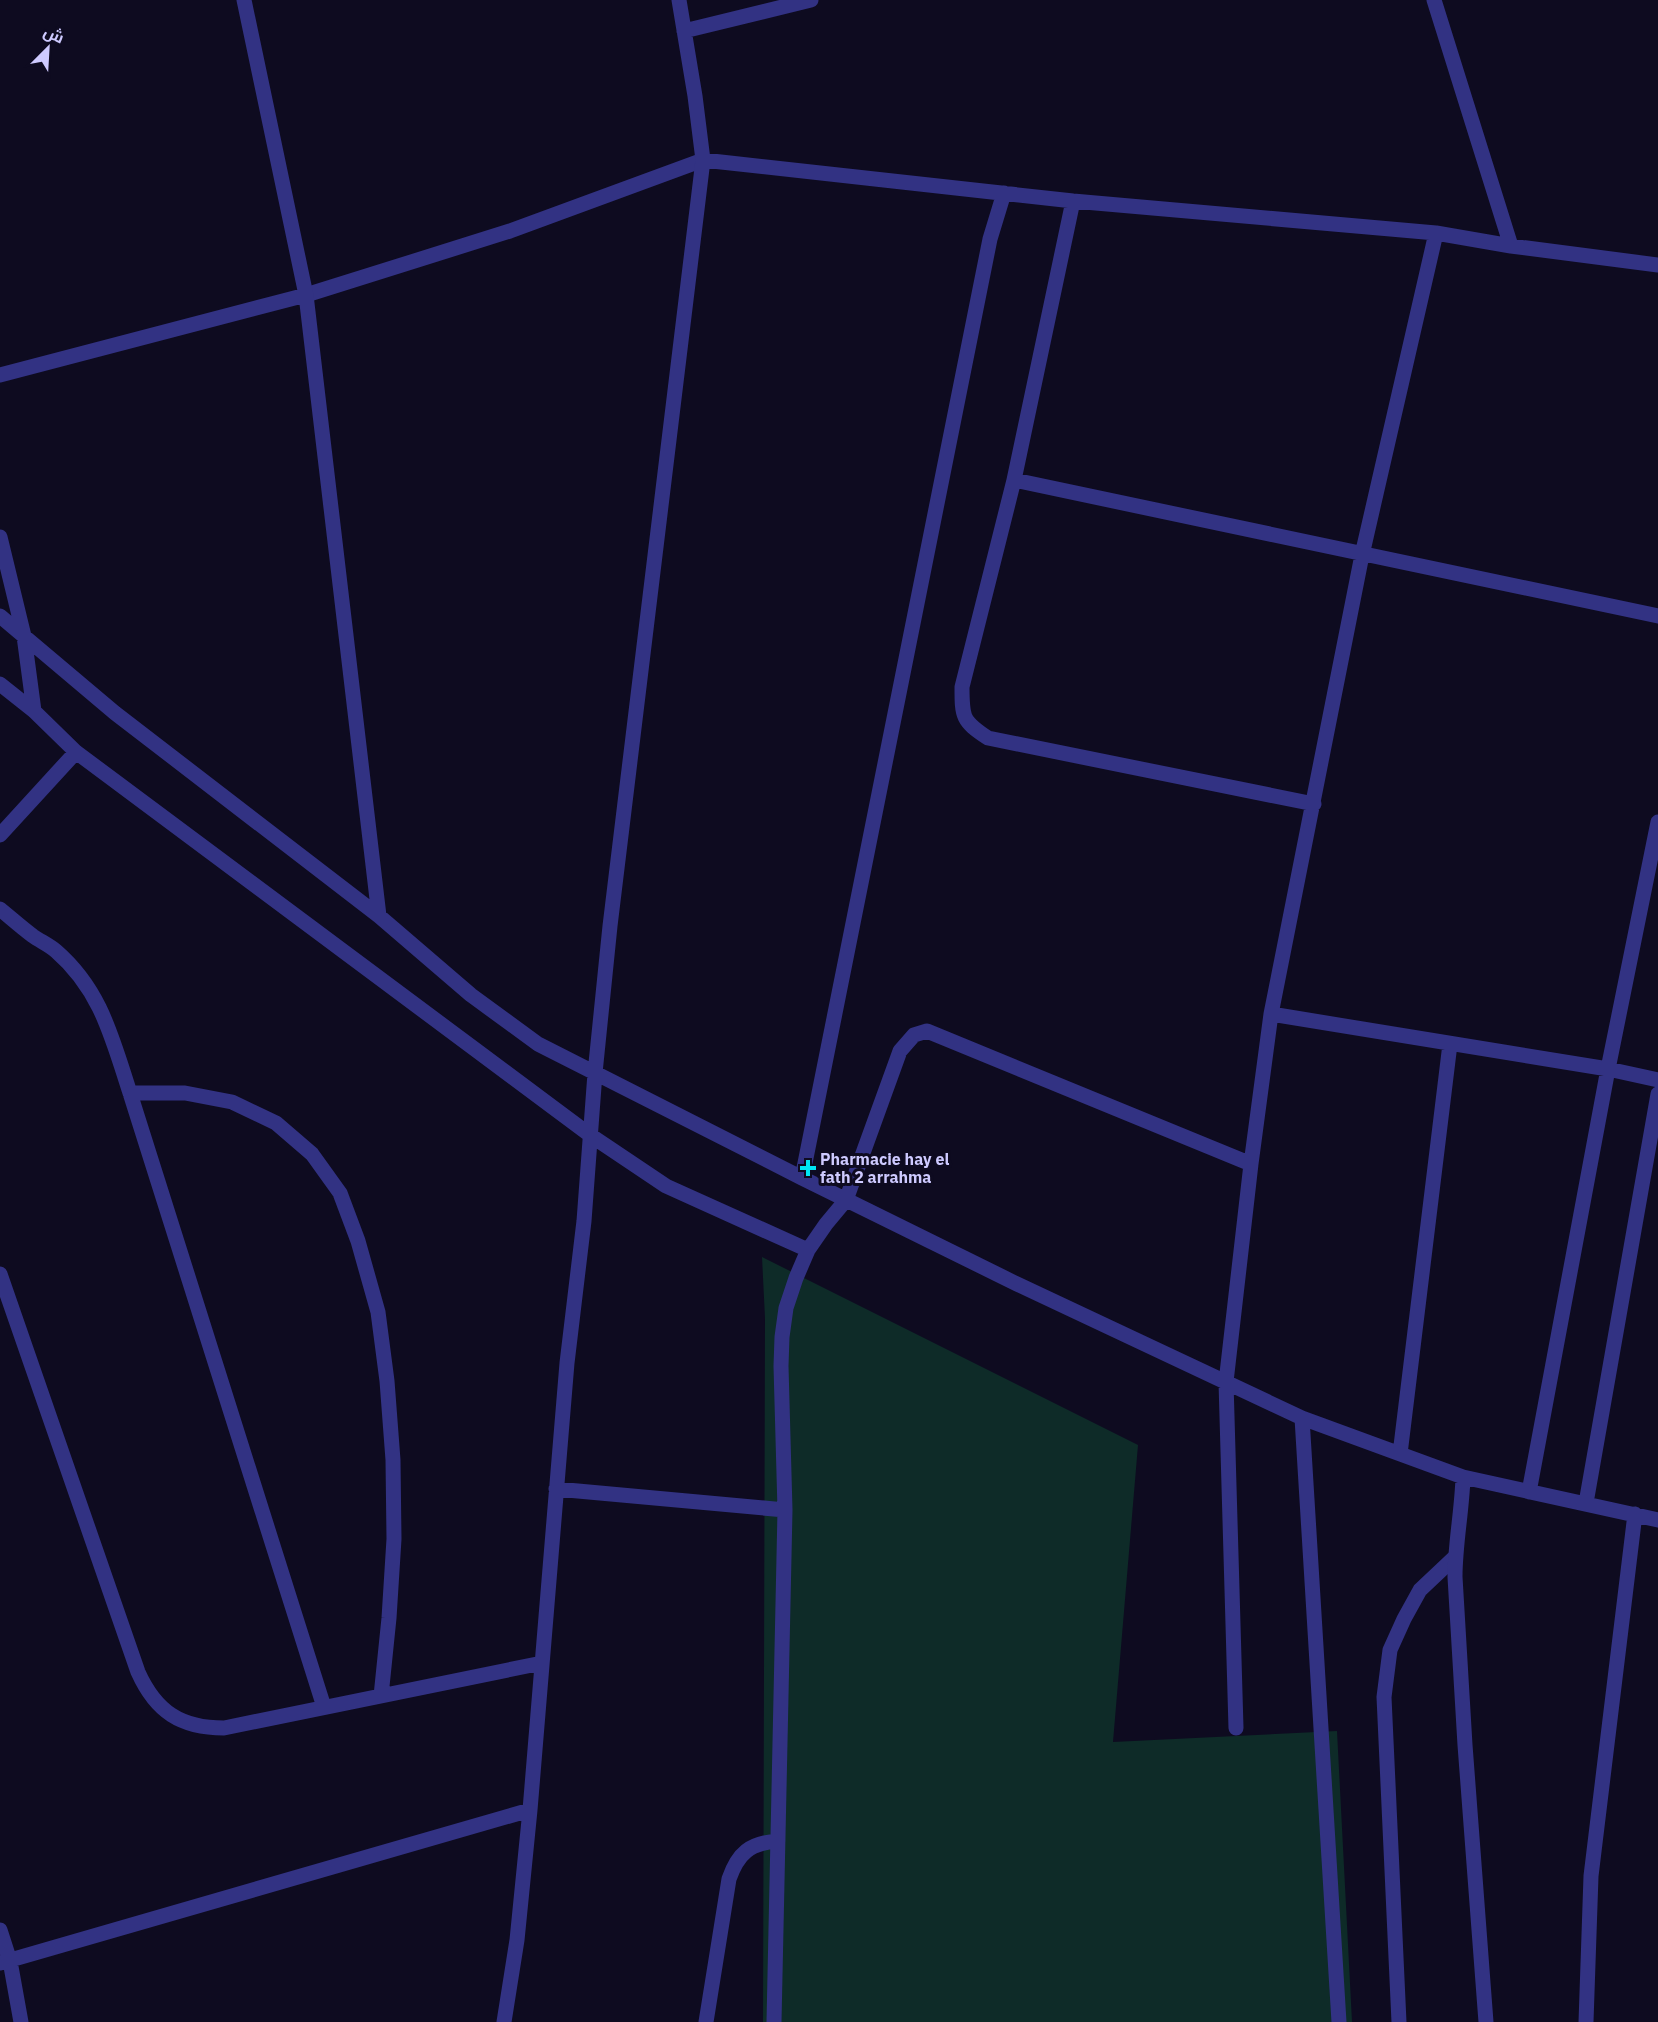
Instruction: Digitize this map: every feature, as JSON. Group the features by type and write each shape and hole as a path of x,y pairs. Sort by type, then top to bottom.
{"street":[{"path":"244,0 306,295 379,916"},
{"path":"504,2022 518,1940 567,1363 584,1221 595,1073 611,914 703,160 679,0"},
{"path":"684,31 811,0"},
{"path":"1434,0 1511,246"},
{"path":"0,375 306,295 510,231 703,160 1073,201 1436,232 1511,246 1658,265"},
{"path":"802,1178 990,239 1004,194"},
{"path":"1073,201 1014,480 962,687 962,712 971,727 988,738 1314,804"},
{"path":"1236,1728 1226,1382 1271,1014 1362,555 1436,232"},
{"path":"1014,480 1658,616"},
{"path":"0,537 24,636 34,711"},
{"path":"0,616 115,713 379,916 471,995 538,1044 1017,1284 1302,1418 1462,1477 1658,1520"},
{"path":"0,684 34,711 76,752 590,1135 666,1186 808,1250"},
{"path":"0,835 76,752"},
{"path":"1530,1492 1608,1069 1658,822"},
{"path":"0,909 33,936 54,949 88,986 107,1023 324,1707"},
{"path":"1271,1014 1608,1069 1658,1080"},
{"path":"774,2022 785,1510 782,1337 786,1308 792,1288 808,1250 846,1200 900,1051 914,1035 927,1031 1251,1164"},
{"path":"1400,1454 1450,1044"},
{"path":"130,1093 185,1093 232,1102 276,1123 312,1154 340,1193 358,1241 378,1312 387,1381 393,1460 394,1539 381,1696"},
{"path":"1586,1503 1658,1094"},
{"path":"0,1274 138,1672 153,1700 178,1719 192,1725 224,1728 543,1663"},
{"path":"1302,1418 1339,2022"},
{"path":"1462,1477 1462,1504 1455,1557 1465,1745 1486,2022"},
{"path":"556,1489 785,1510"},
{"path":"1586,2022 1591,1876 1635,1514"},
{"path":"1399,2022 1384,1697 1390,1650 1404,1619 1420,1590 1455,1557"},
{"path":"5,1962 530,1810"},
{"path":"706,2022 729,1879 734,1866 741,1855 752,1847 764,1842 778,1841"},
{"path":"0,1930 5,1962 21,2022"}],"green space":[{"path":"762,1257 1138,1445 1113,1742 1337,1731 1352,2022 763,2022 765,1318"}],"place":[{"name":"Pharmacie hay el fath 2 arrahma","path":"808,1168"}]}
